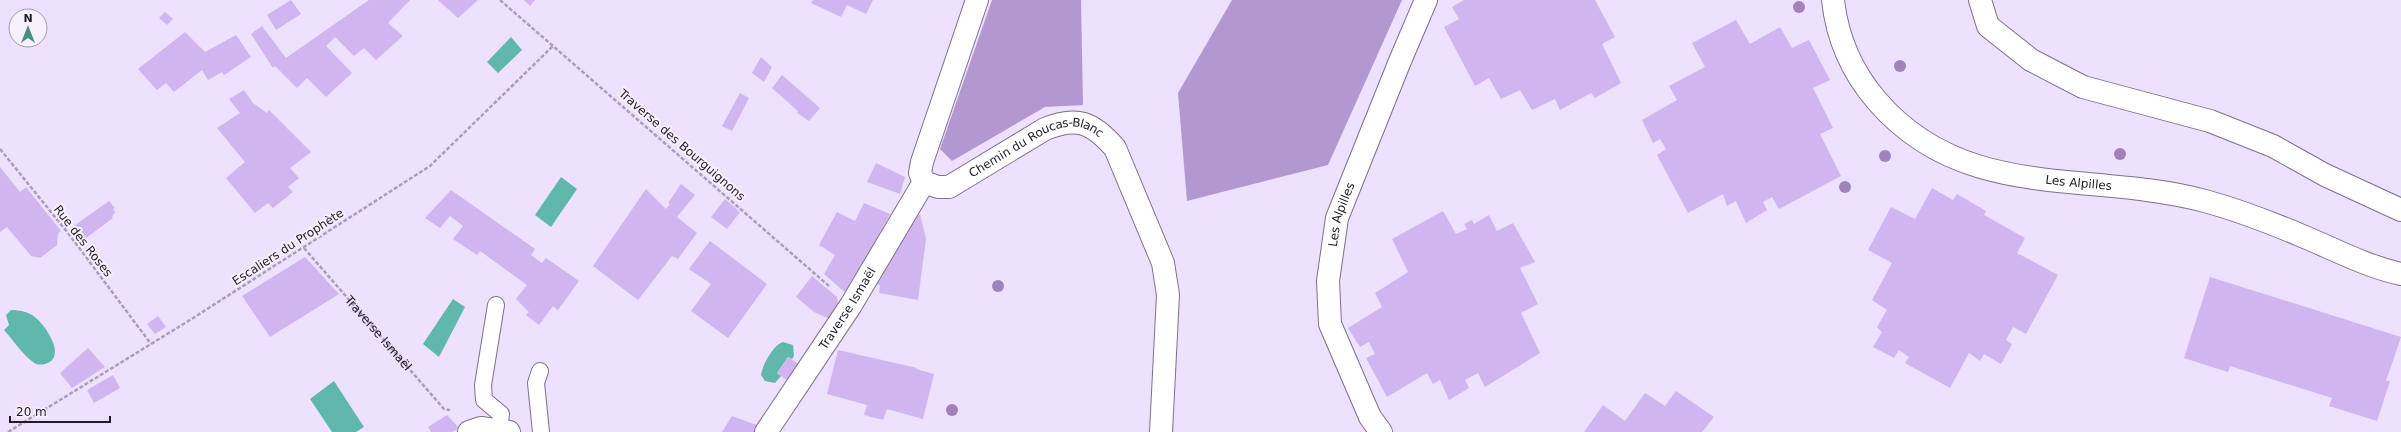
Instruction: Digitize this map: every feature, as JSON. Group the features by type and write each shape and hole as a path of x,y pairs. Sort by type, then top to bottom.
{"street":[{"path":"924,182 920,173 922,162 977,0"},
{"name":"Les Alpilles","path":"1381,432 1370,417 1330,324 1328,281 1337,218 1426,0"},
{"name":"Les Alpilles","path":"1833,0 1843,46 1863,84 1890,116 1919,140 1956,160 1996,173 2153,192 2202,201 2248,213 2375,269 2401,274"},
{"path":"1980,0 1988,26 2031,60 2083,87 2210,122 2272,146 2325,175 2401,210"},
{"name":"Chemin du Roucas-Blanc","path":"924,182 938,187 949,187 1045,129 1060,123 1075,121 1089,125 1103,134 1115,148 1163,263 1168,295 1161,432"},
{"name":"Traverse Ismaël","path":"766,432 851,305 924,182"},
{"path":"469,432 481,428 504,431"}],"lane":[{"path":"496,304 483,385 484,400 501,414 504,431"},
{"path":"540,371 536,382 541,432"}],"path":[{"name":"Traverse des Bourguignons","path":"500,0 554,45 851,305"},
{"name":"Escaliers du Prophète","path":"8,432 152,344 430,166 554,45"},
{"name":"Rue des Roses","path":"0,149 68,233 152,344"},
{"name":"Traverse Ismaël","path":"304,248 444,408 456,412"}],"shaded area":[{"path":"992,0 1081,0 1083,105 1045,107 952,161 940,149"},
{"path":"1232,0 1402,0 1328,165 1187,201 1178,93"},
{"path":"511,37 522,50 498,73 487,62"},
{"path":"561,177 577,189 551,227 535,215"},
{"path":"453,299 465,307 439,357 423,344"},
{"path":"11,310 22,311 32,315 48,332 55,348 55,355 52,360 45,364 34,363 21,351 4,330 9,325 6,315"},
{"path":"783,342 793,345 794,356 792,359 788,357 777,373 781,376 775,383 765,381 761,375 766,361 775,347"},
{"path":"334,381 364,427 356,432 332,432 310,399"}],"building":[{"path":"291,0 301,14 276,30 267,15"},
{"path":"369,0 410,0 388,23 403,36 376,60 364,48 354,56 335,37 326,46 352,73 326,97 307,78 297,88 275,66 273,68 251,34 262,26 286,58"},
{"path":"438,0 478,0 458,18"},
{"path":"524,0 535,0 530,6"},
{"path":"813,0 873,0 866,14 847,5 841,17 811,3"},
{"path":"1464,0 1595,0 1615,37 1602,44 1621,83 1595,98 1591,93 1560,110 1555,99 1532,110 1520,90 1501,99 1489,78 1475,86 1444,27 1459,19 1452,7"},
{"path":"165,12 173,19 167,25 159,18"},
{"path":"1736,20 1750,44 1780,27 1792,48 1809,40 1830,80 1813,88 1833,128 1820,134 1841,176 1779,209 1772,197 1763,202 1767,210 1746,223 1736,201 1727,206 1723,194 1688,213 1657,155 1666,149 1660,139 1653,143 1642,120 1677,100 1669,86 1705,67 1692,43"},
{"path":"185,32 205,52 236,35 251,57 224,75 222,72 208,80 202,70 174,92 166,83 157,90 138,69"},
{"path":"761,57 772,67 764,82 752,73"},
{"path":"782,75 820,108 809,121 797,113 798,111 772,88"},
{"path":"244,90 253,103 267,113 269,110 311,152 290,168 299,178 288,187 293,192 273,208 268,203 255,213 226,178 245,162 217,128 240,113 229,99"},
{"path":"740,93 749,98 732,131 722,126"},
{"path":"876,163 905,177 900,194 867,182"},
{"path":"0,167 20,192 26,187 61,231 58,233 57,245 40,258 31,256 7,227 0,232"},
{"path":"681,184 695,195 677,217 697,233 678,259 672,256 638,300 593,266 646,189 666,209 670,204 668,203"},
{"path":"1932,188 1953,200 1957,194 1986,211 1984,215 2025,238 2017,253 2058,275 2026,334 2013,327 2006,340 2012,344 2001,364 1984,354 1980,361 1969,353 1950,388 1905,363 1909,357 1899,350 1894,358 1873,347 1882,332 1877,327 1887,310 1872,300 1892,263 1868,250 1891,207 1915,219"},
{"path":"451,190 535,249 531,255 542,263 546,258 579,281 558,310 553,306 539,325 526,315 529,312 516,299 527,285 480,251 477,255 453,239 463,226 450,216 440,228 425,218"},
{"path":"725,199 740,212 727,229 711,217"},
{"path":"109,201 115,208 113,209 115,212 112,217 113,218 82,241 71,228"},
{"path":"864,203 890,214 847,294 824,274 835,255 819,245 837,212 855,221"},
{"path":"1443,211 1456,234 1467,229 1464,224 1472,220 1474,224 1489,215 1497,231 1513,223 1535,262 1520,268 1538,304 1521,313 1540,353 1485,387 1478,373 1465,380 1469,388 1449,400 1440,380 1433,384 1427,373 1387,397 1366,358 1375,354 1369,342 1360,347 1348,328 1382,307 1375,293 1408,272 1392,239"},
{"path":"920,214 926,239 918,300 879,293 880,285 869,282 913,218"},
{"path":"710,241 767,284 728,338 691,311 711,284 689,269"},
{"path":"305,257 339,294 270,337 242,296"},
{"path":"812,276 837,297 839,309 832,320 814,312 796,297"},
{"path":"2210,277 2401,337 2386,381 2390,381 2377,421 2329,406 2332,398 2230,366 2228,372 2184,358"},
{"path":"158,316 166,327 155,334 147,324"},
{"path":"88,348 105,367 72,388 60,373"},
{"path":"838,350 917,368 916,369 934,374 923,419 887,409 883,420 864,415 867,405 827,394"},
{"path":"788,357 802,366 791,383 777,373"},
{"path":"113,375 120,388 94,403 87,390"},
{"path":"1676,391 1714,417 1702,432 1584,432 1603,405 1625,421 1645,393 1665,406"},
{"path":"447,415 459,428 452,432 431,432 428,427"},
{"path":"732,416 762,427 759,432 722,432"}]}
